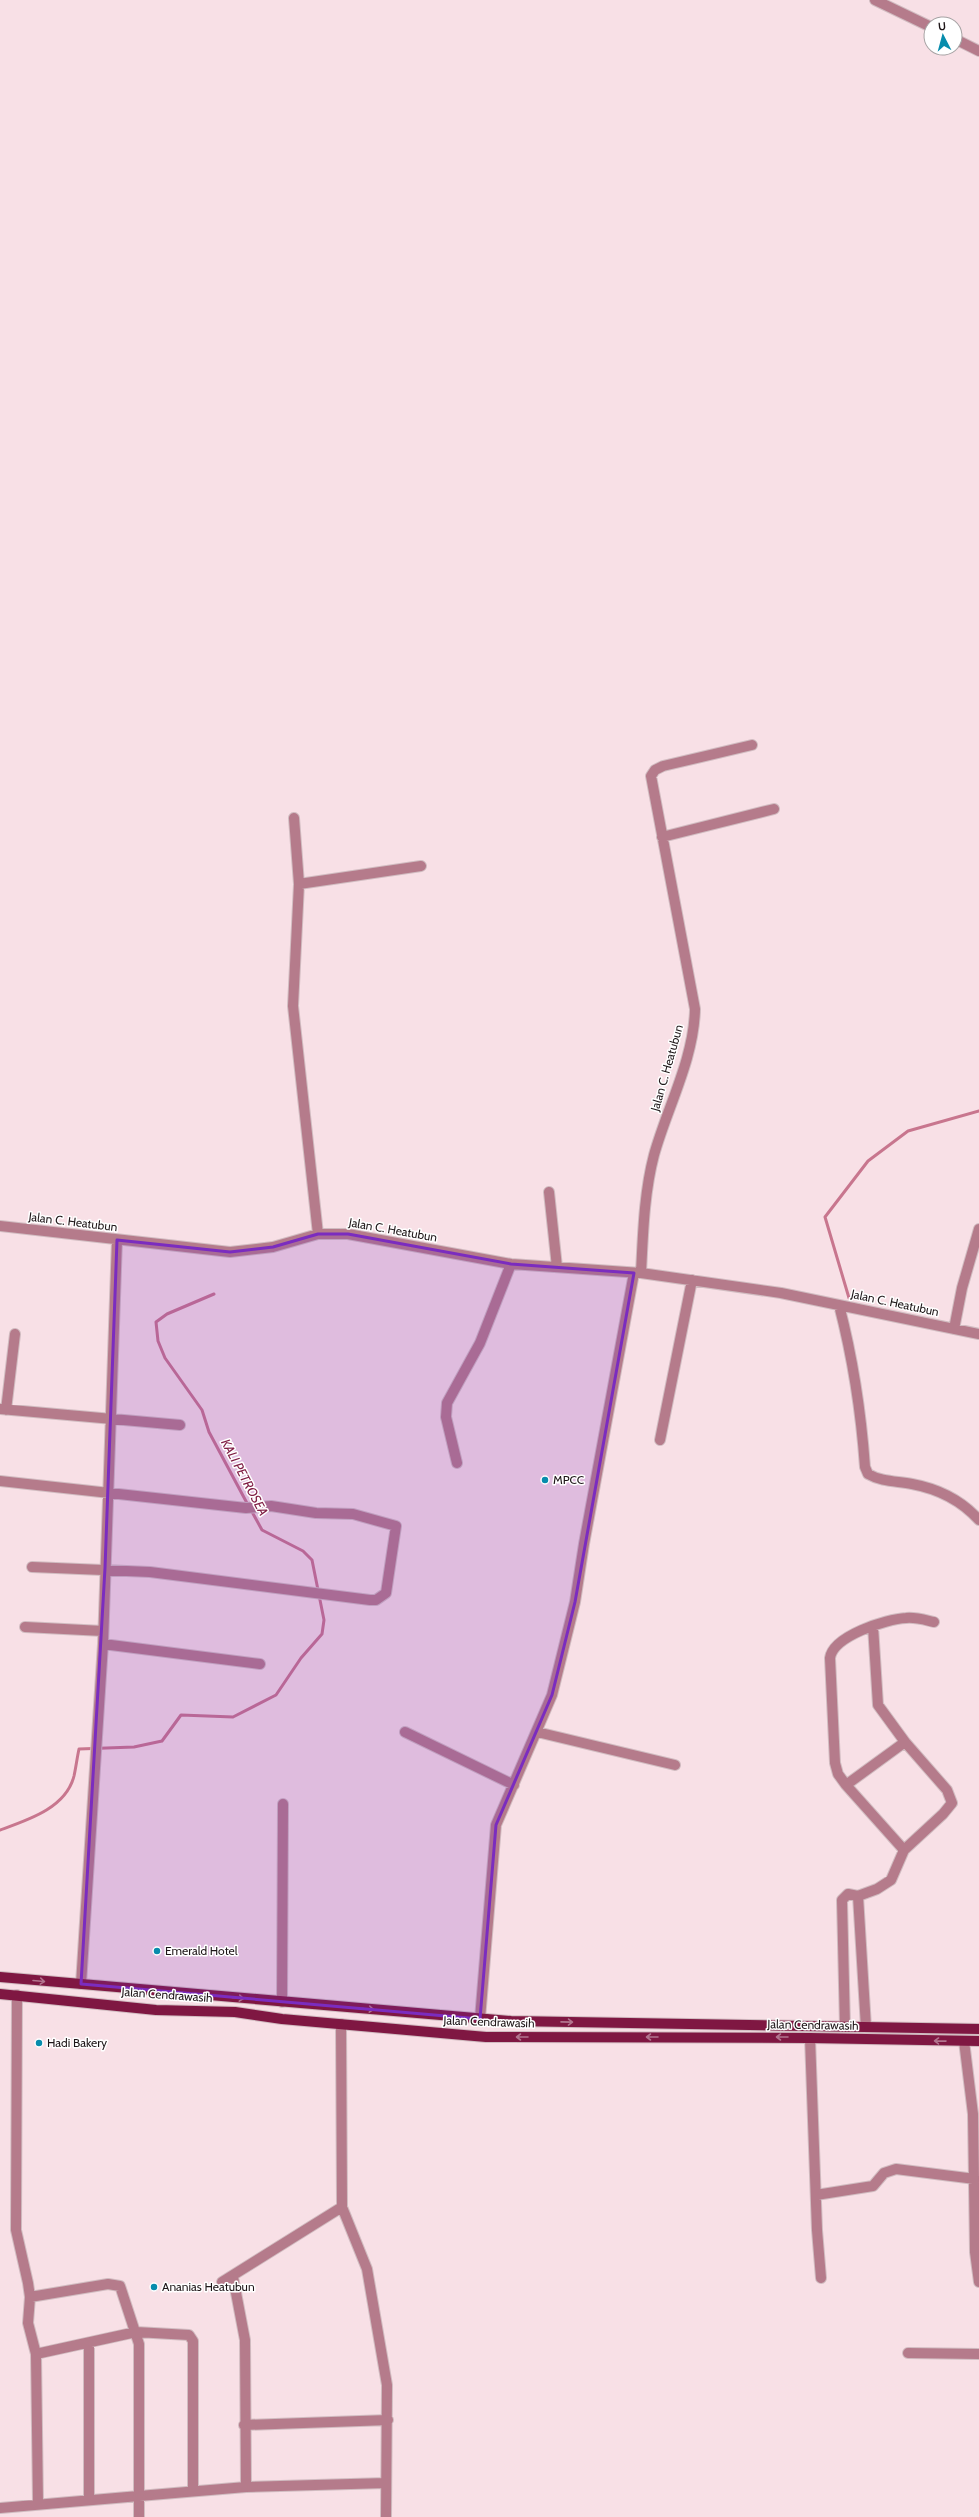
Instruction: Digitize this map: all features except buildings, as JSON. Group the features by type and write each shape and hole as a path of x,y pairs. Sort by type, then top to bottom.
{"main road":[{"name":"Jalan Cendrawasih","path":"0,1977 511,2022 979,2029"},
{"name":"Jalan Cendrawasih","path":"0,1994 156,2010 234,2012 341,2024 486,2037 810,2038 979,2041"}],"street":[{"path":"875,0 923,24"},
{"path":"963,43 979,51"},
{"name":"Jalan C. Heatubun","path":"637,1273 654,1156 684,1064 694,1017 694,1000 651,776 654,770 663,766 752,745"},
{"path":"662,837 774,809"},
{"path":"294,818 299,884 293,1006 318,1234"},
{"path":"299,884 421,866"},
{"path":"550,1192 557,1267"},
{"name":"Jalan C. Heatubun","path":"0,1226 230,1252 273,1247 318,1234 348,1234 380,1238 434,1251 511,1264 637,1273 781,1293 979,1334"},
{"path":"954,1329 962,1288 979,1229"},
{"path":"81,1984 103,1644 108,1493 113,1420 117,1240"},
{"path":"457,1463 446,1417 447,1403 480,1343 511,1264"},
{"path":"480,2019 496,1825 552,1695 575,1602 584,1544 637,1273"},
{"path":"660,1440 692,1280"},
{"path":"839,1305 852,1356 861,1417 865,1466 868,1474 881,1480 913,1484 955,1498 979,1520"},
{"path":"15,1334 3,1409 180,1425"},
{"path":"0,1481 246,1508 271,1506 316,1513 359,1515 396,1526 397,1536 386,1593 376,1600 105,1568 32,1567"},
{"path":"904,1850 838,1774 835,1763 830,1654 836,1646 846,1639 873,1626 906,1618 934,1622"},
{"path":"845,2027 842,1900 848,1894 858,1896 877,1890 891,1880 904,1850 943,1814 953,1800 947,1790 905,1742 878,1705 873,1626"},
{"path":"25,1627 103,1631"},
{"path":"103,1644 260,1664"},
{"path":"405,1732 514,1785"},
{"path":"537,1732 675,1765"},
{"path":"846,1785 905,1742"},
{"path":"282,2002 283,1804"},
{"path":"858,1896 866,2027"},
{"path":"17,1995 16,2230 30,2297 28,2324 36,2354 38,2504"},
{"path":"341,2024 342,2207 364,2258 370,2281 387,2385 388,2420 386,2517"},
{"path":"810,2038 821,2278"},
{"path":"964,2041 973,2114 975,2252 979,2282"},
{"path":"816,2195 873,2186 884,2173 896,2168 975,2179"},
{"path":"222,2282 233,2277 342,2207"},
{"path":"233,2277 245,2340 244,2425 246,2487"},
{"path":"30,2297 117,2284 120,2286 136,2332 139,2355 139,2517"},
{"path":"36,2354 136,2332 181,2334 192,2338 193,2490"},
{"path":"89,2343 89,2500"},
{"path":"908,2353 979,2354"},
{"path":"244,2425 388,2420"},
{"path":"0,2508 193,2490 386,2483"}],"highlighted area":[{"path":"318,1234 348,1234 511,1264 634,1273 575,1602 552,1695 496,1825 480,2019 81,1984 105,1568 117,1240 230,1252 273,1247"}],"waterway":[{"path":"849,1298 825,1217 868,1161 908,1131 979,1111"},
{"name":"KALI PETROSEA","path":"214,1294 167,1314 156,1322 158,1341 165,1358 202,1410 209,1432 248,1505"},
{"name":"KALI PETROSEA","path":"0,1830 34,1817 54,1805 63,1797 70,1787 74,1776 79,1749 134,1747 162,1741 181,1715 233,1717 276,1695 301,1658 322,1634 324,1620 312,1560 303,1551 262,1530 251,1510"}],"place":[{"name":"MPCC","path":"545,1480"},
{"name":"Emerald Hotel","path":"157,1951"},
{"name":"Hadi Bakery","path":"39,2043"},
{"name":"Ananias Heatubun","path":"154,2287"}]}
